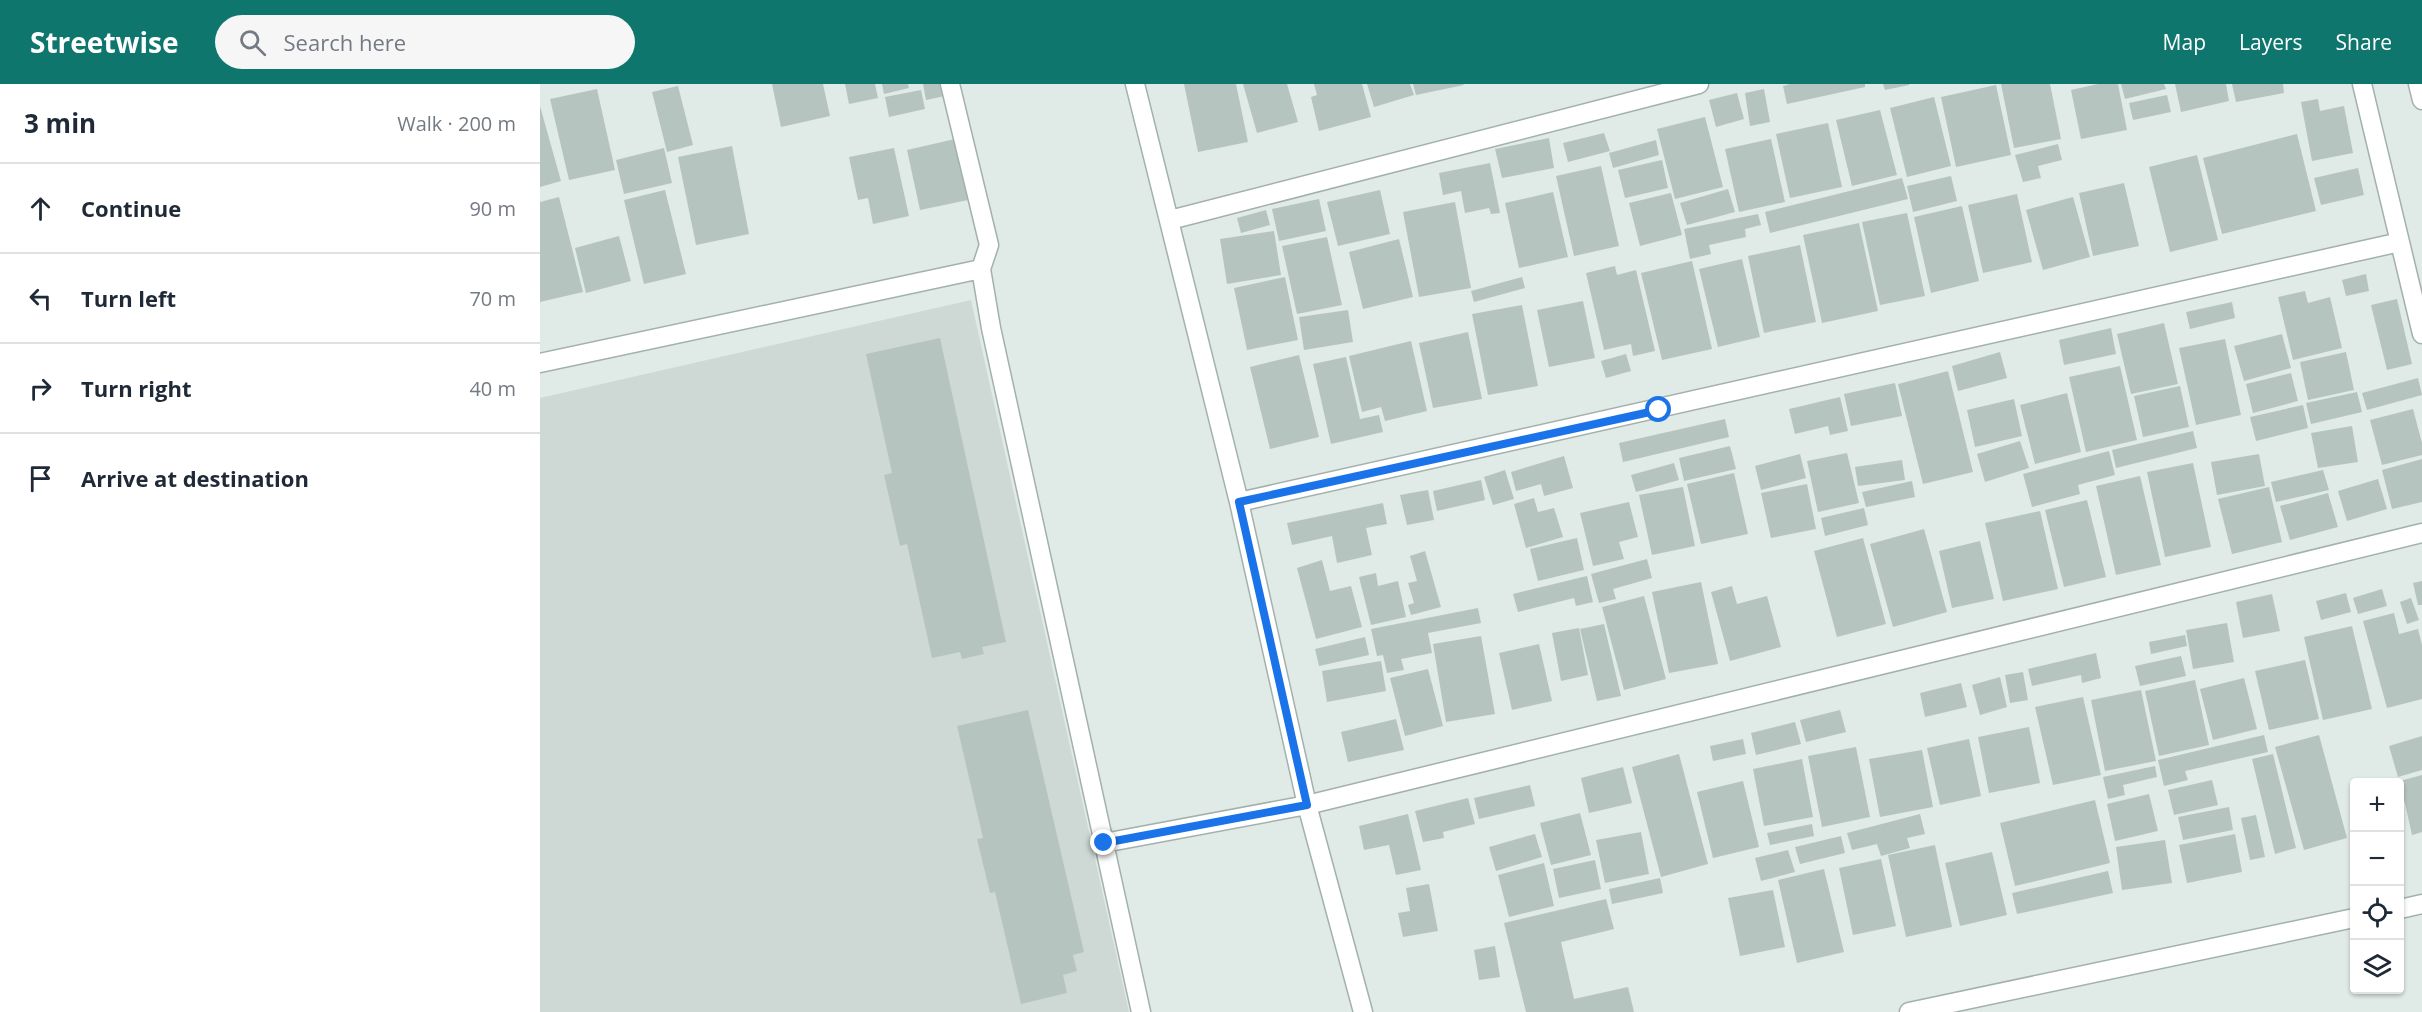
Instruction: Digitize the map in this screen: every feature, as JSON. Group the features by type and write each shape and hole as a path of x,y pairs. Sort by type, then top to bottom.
{"street":[{"path":"950,84 989,245 981,269 991,328 1141,1012"},
{"path":"1135,84 1239,502 1307,805 1363,1012"},
{"path":"1170,220 1699,84"},
{"path":"2362,84 2422,334"},
{"path":"2418,84 2422,100"},
{"path":"1239,502 2400,242"},
{"path":"540,363 981,269"},
{"path":"1104,843 1307,805 2422,533"},
{"path":"2404,908 2422,904"},
{"path":"1909,1012 2350,919"}],"shaded area":[{"path":"971,300 1129,1012 540,1012 540,398"}],"building":[{"path":"772,84 823,84 830,116 781,127"},
{"path":"845,84 875,84 878,98 849,104"},
{"path":"882,84 908,84 909,88 884,94"},
{"path":"923,84 943,84 945,96 926,100"},
{"path":"1184,84 1236,84 1248,142 1198,152"},
{"path":"1243,84 1287,84 1298,122 1257,133"},
{"path":"1314,84 1362,84 1371,117 1319,131 1311,97 1317,95"},
{"path":"1367,84 1410,84 1414,95 1374,107"},
{"path":"1413,84 1463,84 1464,85 1416,95"},
{"path":"1790,84 1865,84 1865,87 1787,104 1783,86"},
{"path":"1883,84 1909,84 1909,85 1885,90"},
{"path":"2001,84 2050,84 2061,139 2014,148"},
{"path":"2098,84 2118,84 2127,130 2081,139 2071,90"},
{"path":"2121,84 2164,84 2166,89 2125,99"},
{"path":"2175,84 2226,84 2229,101 2181,112"},
{"path":"2232,84 2283,84 2284,93 2236,102"},
{"path":"1996,85 2011,155 1956,167 1941,97"},
{"path":"678,86 693,145 667,152 652,92"},
{"path":"597,89 615,170 569,180 550,99"},
{"path":"1764,89 1770,122 1750,126 1745,93"},
{"path":"921,90 925,109 889,117 885,97"},
{"path":"1737,93 1744,119 1716,127 1709,100"},
{"path":"2167,95 2171,112 2133,120 2129,103"},
{"path":"1934,97 1951,166 1907,177 1890,108"},
{"path":"2318,99 2320,111 2344,106 2353,153 2312,161 2301,102"},
{"path":"540,106 561,181 540,187"},
{"path":"1880,110 1897,175 1852,186 1836,120"},
{"path":"1705,117 1723,187 1675,199 1657,129"},
{"path":"1828,123 1842,187 1790,198 1776,134"},
{"path":"1604,133 1610,151 1568,162 1563,143"},
{"path":"2297,134 2316,211 2222,234 2203,158"},
{"path":"1549,138 1554,168 1502,178 1495,149"},
{"path":"955,139 968,200 920,210 907,150"},
{"path":"1771,139 1785,202 1739,212 1725,149"},
{"path":"1656,140 1659,155 1613,168 1609,153"},
{"path":"2058,144 2062,160 2038,166 2041,178 2023,182 2015,155"},
{"path":"732,146 749,234 696,245 678,157"},
{"path":"664,148 672,183 624,194 616,160"},
{"path":"894,148 909,216 873,224 868,198 858,200 849,157"},
{"path":"2197,155 2218,240 2170,252 2149,167"},
{"path":"1662,160 1668,188 1625,198 1618,170"},
{"path":"1490,163 1500,213 1491,214 1489,208 1465,213 1461,191 1443,195 1439,173"},
{"path":"1601,166 1619,246 1574,256 1556,176"},
{"path":"2358,168 2364,195 2321,205 2314,178"},
{"path":"1951,176 1957,201 1913,212 1907,186"},
{"path":"1902,178 1908,199 1770,233 1765,212"},
{"path":"2124,183 2139,246 2093,256 2079,193"},
{"path":"1728,189 1735,212 1687,225 1680,203"},
{"path":"665,190 686,274 644,284 624,200"},
{"path":"1380,190 1390,234 1338,246 1327,202"},
{"path":"1553,192 1568,257 1519,268 1505,203"},
{"path":"1671,193 1682,235 1640,246 1629,203"},
{"path":"2017,194 2032,262 1983,273 1968,205"},
{"path":"559,197 583,292 540,302 540,202"},
{"path":"2073,197 2090,257 2043,270 2026,210"},
{"path":"1319,199 1326,231 1279,241 1272,209"},
{"path":"1455,202 1471,288 1419,297 1403,212"},
{"path":"1962,206 1979,281 1931,293 1914,217"},
{"path":"1266,210 1270,225 1241,233 1237,218"},
{"path":"1907,213 1925,296 1880,305 1862,222"},
{"path":"1758,214 1761,225 1745,229 1746,237 1709,245 1711,254 1690,259 1684,229"},
{"path":"1859,223 1878,311 1822,323 1803,235"},
{"path":"1274,231 1281,275 1227,284 1220,239"},
{"path":"619,236 631,281 586,293 575,248"},
{"path":"1327,237 1342,305 1297,314 1282,246"},
{"path":"1399,239 1413,297 1363,309 1349,252"},
{"path":"1800,245 1816,322 1764,333 1748,256"},
{"path":"1742,259 1760,337 1718,347 1699,269"},
{"path":"1692,261 1712,349 1662,360 1641,273"},
{"path":"1615,266 1617,275 1636,270 1655,351 1633,356 1631,344 1604,350 1586,273"},
{"path":"2366,274 2369,291 2346,296 2342,280"},
{"path":"1285,277 1298,340 1247,350 1234,288"},
{"path":"1522,277 1525,288 1474,302 1471,291"},
{"path":"2305,291 2308,303 2330,297 2342,348 2293,360 2278,297"},
{"path":"2397,299 2412,364 2387,370 2371,305"},
{"path":"1583,301 1595,358 1549,367 1537,310"},
{"path":"2232,302 2235,318 2190,329 2186,312"},
{"path":"1522,305 1538,386 1488,395 1472,314"},
{"path":"1348,310 1353,342 1304,350 1299,317"},
{"path":"2164,323 2178,384 2131,394 2117,334"},
{"path":"2111,328 2116,354 2064,365 2059,340"},
{"path":"1468,332 1482,399 1433,408 1419,343"},
{"path":"2282,334 2291,368 2244,381 2234,346"},
{"path":"940,338 1006,642 982,647 984,654 962,659 960,652 932,658 907,544 900,546 884,475 892,473 866,354"},
{"path":"2225,339 2241,415 2196,425 2179,348"},
{"path":"1411,341 1427,411 1385,421 1381,407 1362,412 1349,356"},
{"path":"2000,352 2007,378 1958,391 1952,366"},
{"path":"2346,352 2354,390 2308,400 2300,362"},
{"path":"1626,354 1631,371 1606,378 1601,361"},
{"path":"1299,355 1319,437 1270,449 1250,367"},
{"path":"1346,357 1360,419 1379,415 1383,432 1331,444 1313,364"},
{"path":"2120,366 2137,440 2086,452 2069,377"},
{"path":"1948,371 1973,472 1923,484 1898,384"},
{"path":"2291,373 2298,401 2253,413 2246,384"},
{"path":"2418,378 2422,395 2367,410 2362,393"},
{"path":"1895,383 1902,416 1851,426 1844,394"},
{"path":"2180,386 2189,427 2143,437 2134,396"},
{"path":"2357,392 2362,412 2311,424 2306,403"},
{"path":"2067,393 2081,452 2035,464 2020,405"},
{"path":"1840,397 1848,431 1830,435 1828,426 1795,434 1789,409"},
{"path":"2014,399 2022,436 1975,447 1967,410"},
{"path":"2303,405 2308,428 2256,441 2250,417"},
{"path":"2413,409 2422,443 2422,455 2382,465 2370,420"},
{"path":"1725,419 1729,437 1623,462 1619,443"},
{"path":"2352,426 2358,462 2318,468 2311,433"},
{"path":"2193,431 2197,448 2116,468 2112,450"},
{"path":"2020,441 2029,468 1985,482 1977,454"},
{"path":"1730,446 1736,469 1684,481 1679,458"},
{"path":"2109,451 2115,475 2078,485 2080,494 2032,507 2023,474"},
{"path":"1847,453 1859,503 1818,512 1807,461"},
{"path":"1800,454 1806,478 1761,490 1755,466"},
{"path":"2259,454 2265,486 2217,495 2211,462"},
{"path":"1564,456 1573,488 1544,496 1541,484 1516,491 1511,472"},
{"path":"2422,459 2422,502 2392,509 2382,470"},
{"path":"1902,460 1905,480 1858,486 1855,467"},
{"path":"1674,463 1679,480 1636,492 1631,475"},
{"path":"2193,463 2211,547 2165,557 2147,472"},
{"path":"1505,470 1514,499 1493,505 1484,477"},
{"path":"2323,470 2329,490 2276,502 2271,482"},
{"path":"1734,473 1748,534 1701,544 1687,484"},
{"path":"2140,476 2161,565 2116,575 2096,486"},
{"path":"2378,479 2387,509 2347,521 2338,491"},
{"path":"1481,480 1485,500 1437,511 1433,491"},
{"path":"1912,481 1915,497 1866,507 1862,492"},
{"path":"1807,484 1816,529 1771,538 1761,493"},
{"path":"1683,487 1695,546 1652,555 1639,495"},
{"path":"2269,487 2282,542 2232,554 2218,499"},
{"path":"1428,490 1434,520 1407,525 1400,495"},
{"path":"2328,493 2338,527 2290,540 2280,506"},
{"path":"1534,498 1538,512 1554,508 1563,537 1526,548 1514,504"},
{"path":"2087,500 2106,577 2064,587 2045,510"},
{"path":"1629,502 1638,537 1619,542 1624,559 1593,566 1580,513"},
{"path":"1383,503 1387,524 1366,528 1372,555 1337,563 1332,536 1292,545 1287,523"},
{"path":"1864,508 1868,525 1825,536 1821,518"},
{"path":"2040,511 2058,589 2003,601 1985,523"},
{"path":"1924,529 1947,612 1893,627 1870,544"},
{"path":"1577,538 1584,570 1538,581 1530,549"},
{"path":"1863,538 1886,624 1837,637 1814,551"},
{"path":"1980,541 1994,599 1952,608 1939,551"},
{"path":"1425,551 1441,607 1411,615 1408,605 1414,603 1408,583 1417,581 1410,556"},
{"path":"1647,559 1652,578 1613,589 1616,599 1599,603 1591,574"},
{"path":"1322,560 1330,591 1351,586 1362,627 1316,639 1297,568"},
{"path":"1376,573 1378,586 1398,581 1406,617 1371,625 1359,577"},
{"path":"1587,576 1593,602 1576,606 1574,598 1518,612 1513,594"},
{"path":"2422,581 2422,605 2418,605 2413,583"},
{"path":"1701,582 1718,664 1669,673 1652,592"},
{"path":"1732,586 1737,604 1767,596 1781,647 1730,661 1711,592"},
{"path":"2382,589 2387,606 2358,614 2353,598"},
{"path":"2346,593 2351,612 2321,620 2316,601"},
{"path":"2272,594 2280,631 2243,638 2236,602"},
{"path":"1644,596 1666,679 1624,690 1602,607"},
{"path":"2411,598 2419,620 2407,624 2400,602"},
{"path":"1478,608 1481,623 1428,633 1432,653 1401,659 1404,670 1387,673 1383,655 1377,656 1371,629"},
{"path":"2394,613 2399,634 2418,629 2422,645 2422,699 2387,708 2363,621"},
{"path":"2227,623 2234,662 2193,669 2186,630"},
{"path":"1604,624 1621,696 1597,701 1580,629"},
{"path":"2352,626 2372,709 2323,720 2304,637"},
{"path":"1579,628 1588,675 1561,681 1552,633"},
{"path":"2185,635 2187,646 2151,654 2149,642"},
{"path":"1481,636 1495,714 1446,722 1433,644"},
{"path":"1365,637 1369,655 1319,666 1315,649"},
{"path":"1539,644 1552,701 1512,710 1499,653"},
{"path":"2096,653 2101,678 2082,683 2081,675 2032,686 2028,669"},
{"path":"2181,656 2186,676 2140,686 2135,666"},
{"path":"2305,660 2319,719 2269,730 2255,671"},
{"path":"1381,661 1386,691 1327,702 1322,671"},
{"path":"1428,669 1443,726 1405,736 1390,678"},
{"path":"2023,672 2028,700 2010,703 2005,675"},
{"path":"2000,677 2007,707 1980,715 1972,685"},
{"path":"2244,678 2257,729 2213,740 2200,689"},
{"path":"2195,680 2209,745 2159,756 2145,691"},
{"path":"1961,683 1967,707 1925,717 1920,693"},
{"path":"2141,690 2156,761 2105,771 2091,700"},
{"path":"2083,697 2101,775 2053,785 2035,707"},
{"path":"1028,710 1084,952 1073,955 1077,971 1063,975 1067,993 1021,1004 995,892 990,893 977,839 983,838 957,726"},
{"path":"1840,710 1846,732 1806,742 1800,720"},
{"path":"1396,719 1404,750 1348,762 1341,732"},
{"path":"1795,722 1801,744 1756,755 1751,733"},
{"path":"2029,727 2040,783 1989,793 1978,737"},
{"path":"2264,735 2268,752 2185,771 2188,780 2164,786 2158,760"},
{"path":"2319,735 2347,838 2304,850 2275,747"},
{"path":"2422,736 2422,770 2398,777 2389,746"},
{"path":"1743,739 1746,754 1713,761 1710,746"},
{"path":"1969,739 1981,796 1940,805 1927,748"},
{"path":"1856,747 1870,817 1822,827 1808,756"},
{"path":"1922,750 1933,807 1880,817 1869,759"},
{"path":"1679,754 1708,864 1661,877 1632,767"},
{"path":"2273,754 2296,848 2275,854 2252,759"},
{"path":"1802,759 1813,817 1764,826 1753,769"},
{"path":"2155,766 2157,777 2123,785 2125,795 2108,799 2103,777"},
{"path":"1623,767 1632,803 1589,813 1581,778"},
{"path":"2422,775 2422,832 2412,835 2404,799 2404,780"},
{"path":"2212,780 2218,805 2174,815 2168,790"},
{"path":"1743,781 1759,847 1713,858 1697,792"},
{"path":"1530,785 1535,806 1479,819 1474,798"},
{"path":"2149,794 2158,831 2115,841 2107,804"},
{"path":"1468,798 1475,824 1443,832 1444,838 1423,842 1415,811"},
{"path":"2095,800 2110,863 2015,886 2000,823"},
{"path":"2229,807 2233,830 2183,840 2178,817"},
{"path":"1580,813 1591,855 1551,865 1540,823"},
{"path":"1408,814 1421,870 1396,875 1389,845 1364,850 1359,826"},
{"path":"1920,814 1925,834 1907,838 1910,848 1881,856 1877,844 1852,850 1847,833"},
{"path":"2256,815 2265,857 2250,860 2241,818"},
{"path":"1812,824 1814,836 1770,845 1767,833"},
{"path":"1641,832 1649,874 1605,883 1596,840"},
{"path":"1535,834 1542,857 1496,871 1489,847"},
{"path":"2235,834 2242,872 2187,883 2179,845"},
{"path":"1841,836 1845,853 1800,864 1795,847"},
{"path":"2165,840 2172,883 2122,890 2116,847"},
{"path":"1935,845 1952,927 1906,937 1888,855"},
{"path":"1788,850 1795,872 1761,881 1755,858"},
{"path":"1992,852 2007,915 1960,926 1945,863"},
{"path":"1881,859 1896,926 1853,935 1839,868"},
{"path":"1595,860 1601,889 1559,898 1553,869"},
{"path":"1544,863 1554,906 1509,917 1498,875"},
{"path":"1824,869 1844,952 1797,963 1778,880"},
{"path":"2108,871 2113,893 2017,914 2012,893"},
{"path":"1660,878 1663,893 1612,904 1609,889"},
{"path":"1429,884 1438,931 1403,937 1398,913 1410,911 1406,888"},
{"path":"1773,890 1785,947 1740,956 1728,898"},
{"path":"1606,899 1614,929 1561,942 1574,999 1628,987 1634,1012 1526,1012 1504,923"},
{"path":"1495,946 1500,977 1479,980 1474,950"}],"route":[{"path":"1104,843 1307,805 1239,502 1659,410"}]}
